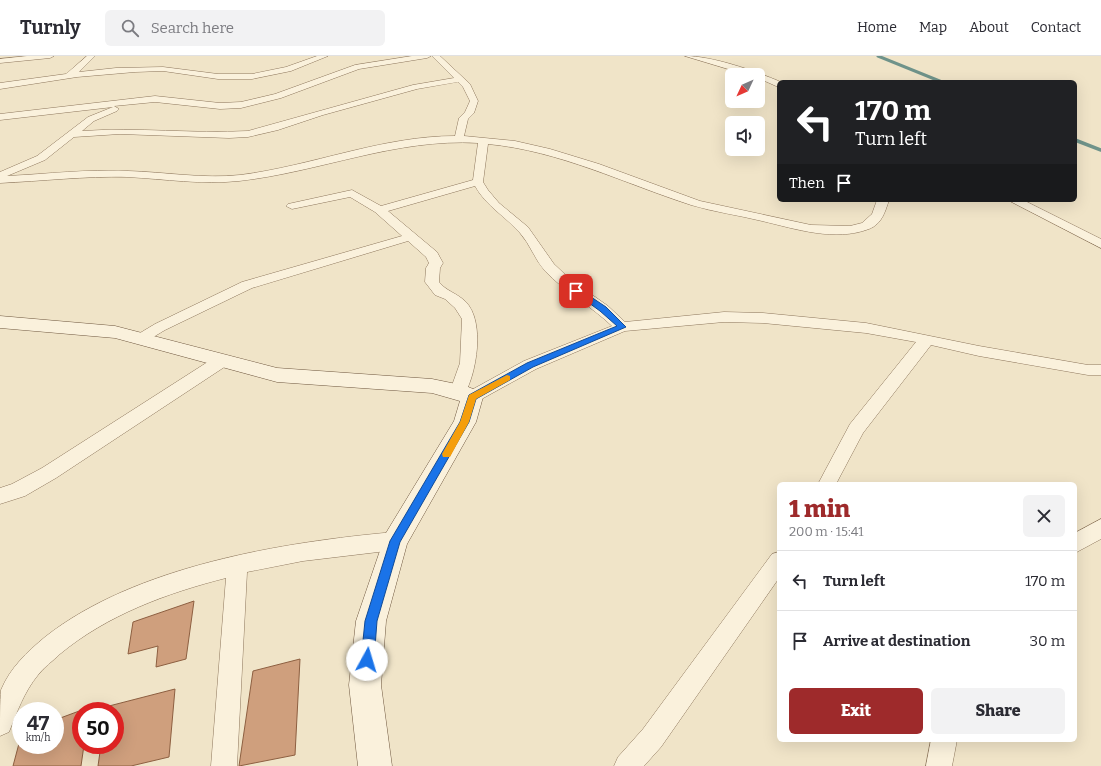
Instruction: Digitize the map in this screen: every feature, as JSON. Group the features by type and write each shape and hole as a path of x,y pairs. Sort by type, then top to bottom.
{"main road":[{"path":"0,322 115,332 277,375 432,386 465,394 465,422 395,541 371,621 365,686 376,766"}],"street":[{"path":"0,61 50,56"},
{"path":"66,77 84,64 91,56"},
{"path":"0,86 118,71 155,69 181,70 228,78 247,77 278,72 324,56"},
{"path":"0,117 155,99 220,106 241,105 278,96 358,67 428,56"},
{"path":"436,56 467,86 474,101 464,118 459,138"},
{"path":"689,56 732,68"},
{"path":"765,78 777,83"},
{"path":"72,134 120,131 229,135 248,134 275,128 320,113 416,87 459,79"},
{"path":"0,176 41,158 91,119 114,109 124,102"},
{"path":"0,180 111,174 206,180 237,179 310,166 389,147 434,140 459,138 515,145 562,155 697,203 805,228 826,230 863,228 875,222 879,216 882,202"},
{"path":"483,141 478,182 495,204 524,230 549,267 566,283 603,309 622,327"},
{"path":"379,210 478,182"},
{"path":"292,206 332,196 352,193 379,210 432,254 436,263 433,268 432,282 440,292 450,296 461,305 469,319 468,363 465,394 622,327 724,317 763,318 866,328 927,338 979,351 1088,370 1101,370"},
{"path":"1018,202 1101,244"},
{"path":"140,339 247,285 410,237"},
{"path":"828,482 856,429 927,338"},
{"path":"0,496 18,490 49,473 223,360"},
{"path":"1077,543 1101,528"},
{"path":"0,723 6,704 32,663 61,639 92,619 121,604 153,591 237,566 309,549 395,541"},
{"path":"627,766 652,738 777,564"},
{"path":"224,766 237,566"},
{"path":"938,766 944,742"}],"building":[{"path":"194,601 186,659 156,667 158,646 128,654 133,622"},
{"path":"300,659 295,755 239,766 253,671"},
{"path":"175,689 169,757 131,766 98,766 100,754 124,754 124,702"},
{"path":"72,714 72,754 83,754 81,766 13,766 16,754 64,754 64,717"}],"waterway":[{"path":"878,56 937,80"},
{"path":"1077,141 1101,150"}],"slow traffic":[{"path":"447,454 465,422 472,397 507,378"}],"route":[{"path":"367,660 371,621 395,541 465,422 472,397 530,365 622,327 603,309 576,291"}]}
